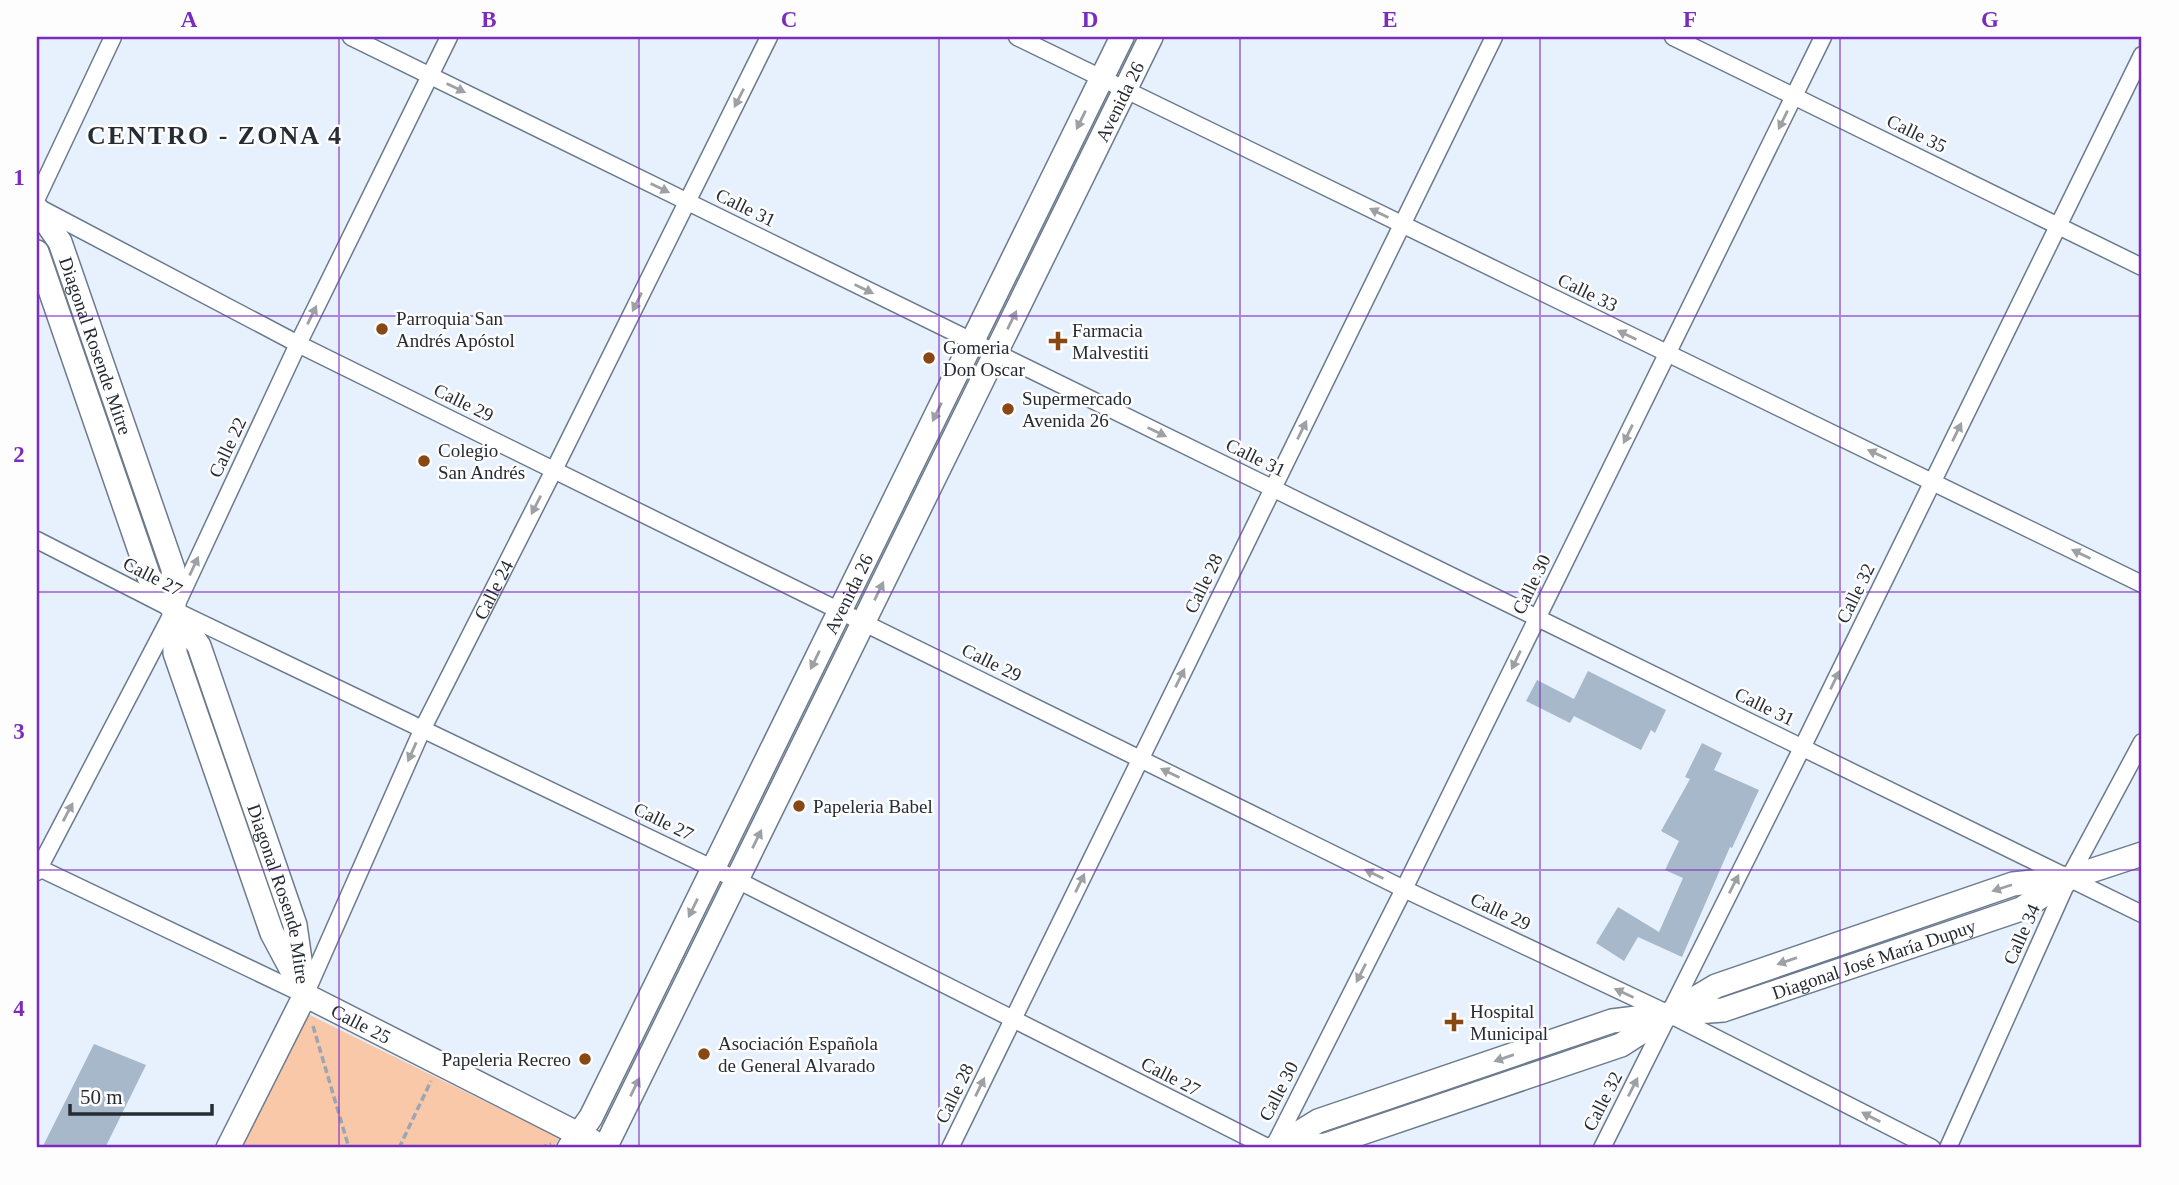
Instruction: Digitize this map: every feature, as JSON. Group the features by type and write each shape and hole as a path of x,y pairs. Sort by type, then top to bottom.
{"main road":[{"name":"Avenida 26","path":"574,1141 591,1117 1122,37"},
{"name":"Avenida 26","path":"606,1148 1151,37"},
{"name":"Diagonal Rosende Mitre","path":"37,207 60,242 173,569 174,610"},
{"name":"Diagonal Rosende Mitre","path":"37,252 149,577 199,646 295,925 304,995"},
{"name":"Diagonal José María Dupuy","path":"1272,1148 1318,1121 1599,1025 1669,1014 1723,1010 1957,931 2021,909 2069,878 2142,853"},
{"name":"Calle 25","path":"304,995 439,1065 574,1141 606,1148"},
{"name":"Calle 24","path":"228,1148 304,995"},
{"name":"Diagonal José María Dupuy","path":"1290,1148 1326,1145 1620,1045 1669,1014"}],"street":[{"path":"37,198 113,37"},
{"name":"Calle 31","path":"351,37 2142,914"},
{"name":"Calle 22","path":"37,869 174,610 298,344 449,37"},
{"name":"Calle 24","path":"304,995 423,728 769,37"},
{"name":"Calle 33","path":"1017,37 2142,584"},
{"name":"Calle 28","path":"950,1148 1494,37"},
{"name":"Calle 35","path":"1673,37 2142,267"},
{"name":"Calle 30","path":"1272,1148 1404,888 1824,37"},
{"name":"Calle 32","path":"1602,1148 1802,748 2142,55"},
{"name":"Calle 29","path":"37,207 298,344 1404,888 1669,1014 1932,1148"},
{"name":"Calle 27","path":"37,540 174,610 713,868 1272,1148"},
{"name":"Calle 34","path":"1948,1148 2069,878 2142,742"},
{"name":"Calle 25","path":"37,869 304,995"}],"path":[{"path":"304,995 349,1148"},
{"path":"399,1148 439,1065"}],"shaded area":[{"path":"308,1014 559,1138 554,1148 241,1148"}],"building":[{"path":"1588,671 1666,710 1655,733 1651,730 1641,750 1574,716 1570,723 1526,701 1537,680 1574,699"},
{"path":"1702,743 1722,753 1714,770 1759,790 1732,848 1730,847 1682,957 1638,937 1624,961 1596,943 1618,907 1659,932 1683,878 1665,870 1679,841 1661,831 1690,779 1685,777"},
{"path":"94,1044 146,1065 105,1148 42,1148"}],"place":[{"name":"Parroquia San Andrés Apóstol","path":"382,329"},
{"name":"Farmacia Malvestiti","path":"1058,341"},
{"name":"Gomeria Don Oscar","path":"929,358"},
{"name":"Supermercado Avenida 26","path":"1008,409"},
{"name":"Colegio San Andrés","path":"424,461"},
{"name":"Papeleria Babel","path":"799,806"},
{"name":"Hospital Municipal","path":"1454,1022"},
{"name":"Asociación Española de General Alvarado","path":"704,1054"},
{"name":"Papeleria Recreo","path":"585,1059"}],"district":[{"name":"CENTRO - ZONA 4","path":"215,135"}]}
